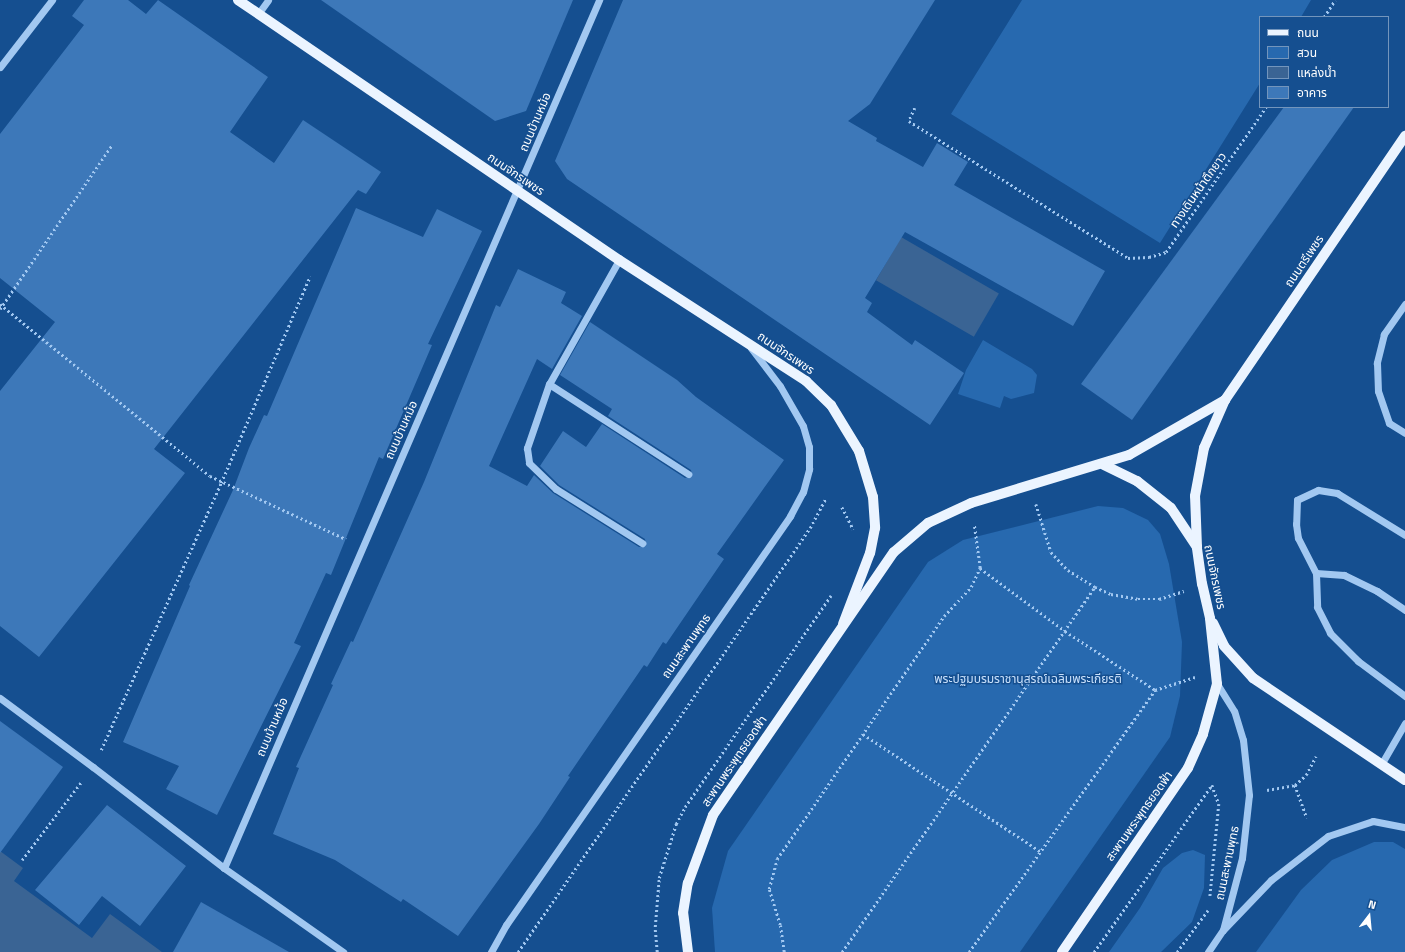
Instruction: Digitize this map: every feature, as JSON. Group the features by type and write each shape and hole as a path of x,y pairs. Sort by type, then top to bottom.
{"main road":[{"name":"ถนนจักรเพชร","path":"238,0 618,260 806,381 831,405 859,451 866,470 873,497 875,528 870,553 843,624"},
{"name":"ถนนตรีเพชร","path":"1197,547 1195,496 1204,448 1224,400 1405,136"},
{"name":"ถนนตรีเพชร","path":"1104,465 1155,441 1224,400"},
{"name":"ถนนจักรเพชร","path":"1104,465 1137,481 1171,508 1197,547 1202,584 1210,618 1217,684"},
{"path":"843,624 894,552 928,523 971,503 1104,465"},
{"name":"ถนนจักรเพชร","path":"1210,618 1224,646 1253,678 1382,763 1405,780"},
{"name":"สะพานพระพุทธยอดฟ้า","path":"688,952 683,913 688,883 713,815 843,624"},
{"name":"สะพานพระพุทธยอดฟ้า","path":"1062,952 1188,768 1203,734 1217,684"}],"street":[{"path":"0,67 52,0"},
{"path":"258,14 268,0"},
{"name":"ถนนบ้านหม้อ","path":"224,868 599,0"},
{"path":"618,260 549,384 527,448 529,463 556,489 642,543"},
{"path":"1405,304 1384,334 1377,363 1378,391 1389,423 1405,433"},
{"name":"ถนนสะพานพุทธ","path":"491,952 506,925 790,516 803,492 809,469 809,447 803,426 780,386 746,342"},
{"path":"549,384 688,474"},
{"path":"1405,535 1337,493 1318,490 1298,500 1296,524 1298,538 1316,573 1317,607 1330,633 1358,661 1405,696"},
{"path":"1316,573 1344,575 1377,591 1405,610"},
{"name":"ถนนสะพานพุทธ","path":"1208,952 1223,930 1242,858 1249,795 1243,740 1234,711 1217,684"},
{"path":"0,698 94,767 224,868 343,952"},
{"path":"1382,763 1405,723"},
{"path":"1223,930 1271,880 1328,836 1373,821 1405,827"}],"path":[{"path":"1325,16 1335,0"},
{"name":"ทางเดินหน้าตึกยาว","path":"915,108 909,121 1128,258 1149,257 1166,252 1265,108"},
{"path":"0,309 1,305 112,145"},
{"path":"22,860 94,767 221,483 310,276"},
{"path":"1,305 221,483 362,546"},
{"path":"1032,486 1051,552 1068,570 1095,587 1111,594 1152,599 1174,594 1202,584"},
{"path":"518,952 810,528 826,498"},
{"path":"784,952 780,925 769,889 777,859 944,616 971,587 980,568 971,503"},
{"path":"842,506 852,524 854,535"},
{"path":"980,568 1065,631 1155,690"},
{"path":"842,952 1095,587"},
{"path":"657,952 655,927 659,878 682,812 832,593"},
{"path":"969,952 1041,853 1155,690 1216,671"},
{"path":"863,734 1041,853"},
{"path":"1262,790 1295,784 1306,774 1316,756"},
{"path":"1295,784 1307,818"},
{"path":"1094,952 1212,785 1219,804 1210,901"},
{"path":"1177,952 1209,908"}],"green space":[{"path":"1022,0 1311,0 1302,16 1259,16 1259,85 1160,243 951,114"},
{"path":"983,340 1032,369 1037,375 1034,393 1011,399 1004,396 1000,408 958,394 966,370"},
{"name":"พระปฐมบรมราชานุสรณ์เฉลิมพระเกียรติ","path":"1098,506 1123,508 1148,520 1160,534 1169,564 1182,642 1180,696 1170,737 1020,952 715,952 712,908 728,851 928,562 963,540"},
{"path":"1374,842 1393,842 1405,849 1405,952 1256,952 1301,890 1332,860"},
{"path":"1193,850 1205,855 1204,888 1192,922 1161,952 1109,952 1140,908 1163,868 1182,853"}],"water":[{"path":"901,237 999,294 974,337 876,280"},
{"path":"0,851 23,868 14,881 92,938 110,914 162,952 0,952"}],"building":[{"path":"84,0 128,0 146,14 158,0 268,77 230,132 274,163 303,120 381,172 366,194 358,190 154,449 185,473 39,657 0,626 0,391 55,322 0,278 0,134 84,25 72,16"},
{"path":"321,0 573,0 526,111 495,121"},
{"path":"623,0 935,0 870,104 848,121 877,138 876,141 923,167 937,143 968,162 954,185 1105,271 1073,326 905,232 865,298 872,303 867,312 912,345 915,340 964,373 930,425 567,179 555,161"},
{"path":"1283,108 1353,108 1132,420 1081,384"},
{"path":"356,208 423,237 437,209 482,231 428,344 432,345 383,459 379,457 331,575 326,573 294,643 301,646 217,815 166,789 179,766 123,742 190,586 189,585 233,490 249,448 264,415 267,416"},
{"path":"518,269 566,292 561,303 582,316 552,369 537,359 489,466 527,486 534,475 553,493 639,547 646,546 645,539 559,485 540,466 563,431 586,447 602,424 685,478 692,476 691,470 608,416 612,409 560,375 590,322 677,380 696,397 784,460 717,554 724,559 666,644 663,642 647,667 644,665 568,776 570,777 539,824 458,936 403,899 401,902 335,860 273,834 299,768 296,767 333,685 331,684 351,641 353,642 424,482 496,305 500,307"},
{"path":"0,721 63,767 0,853"},
{"path":"107,805 186,866 140,926 102,896 79,925 35,890"},
{"path":"201,902 289,952 173,952"}]}
